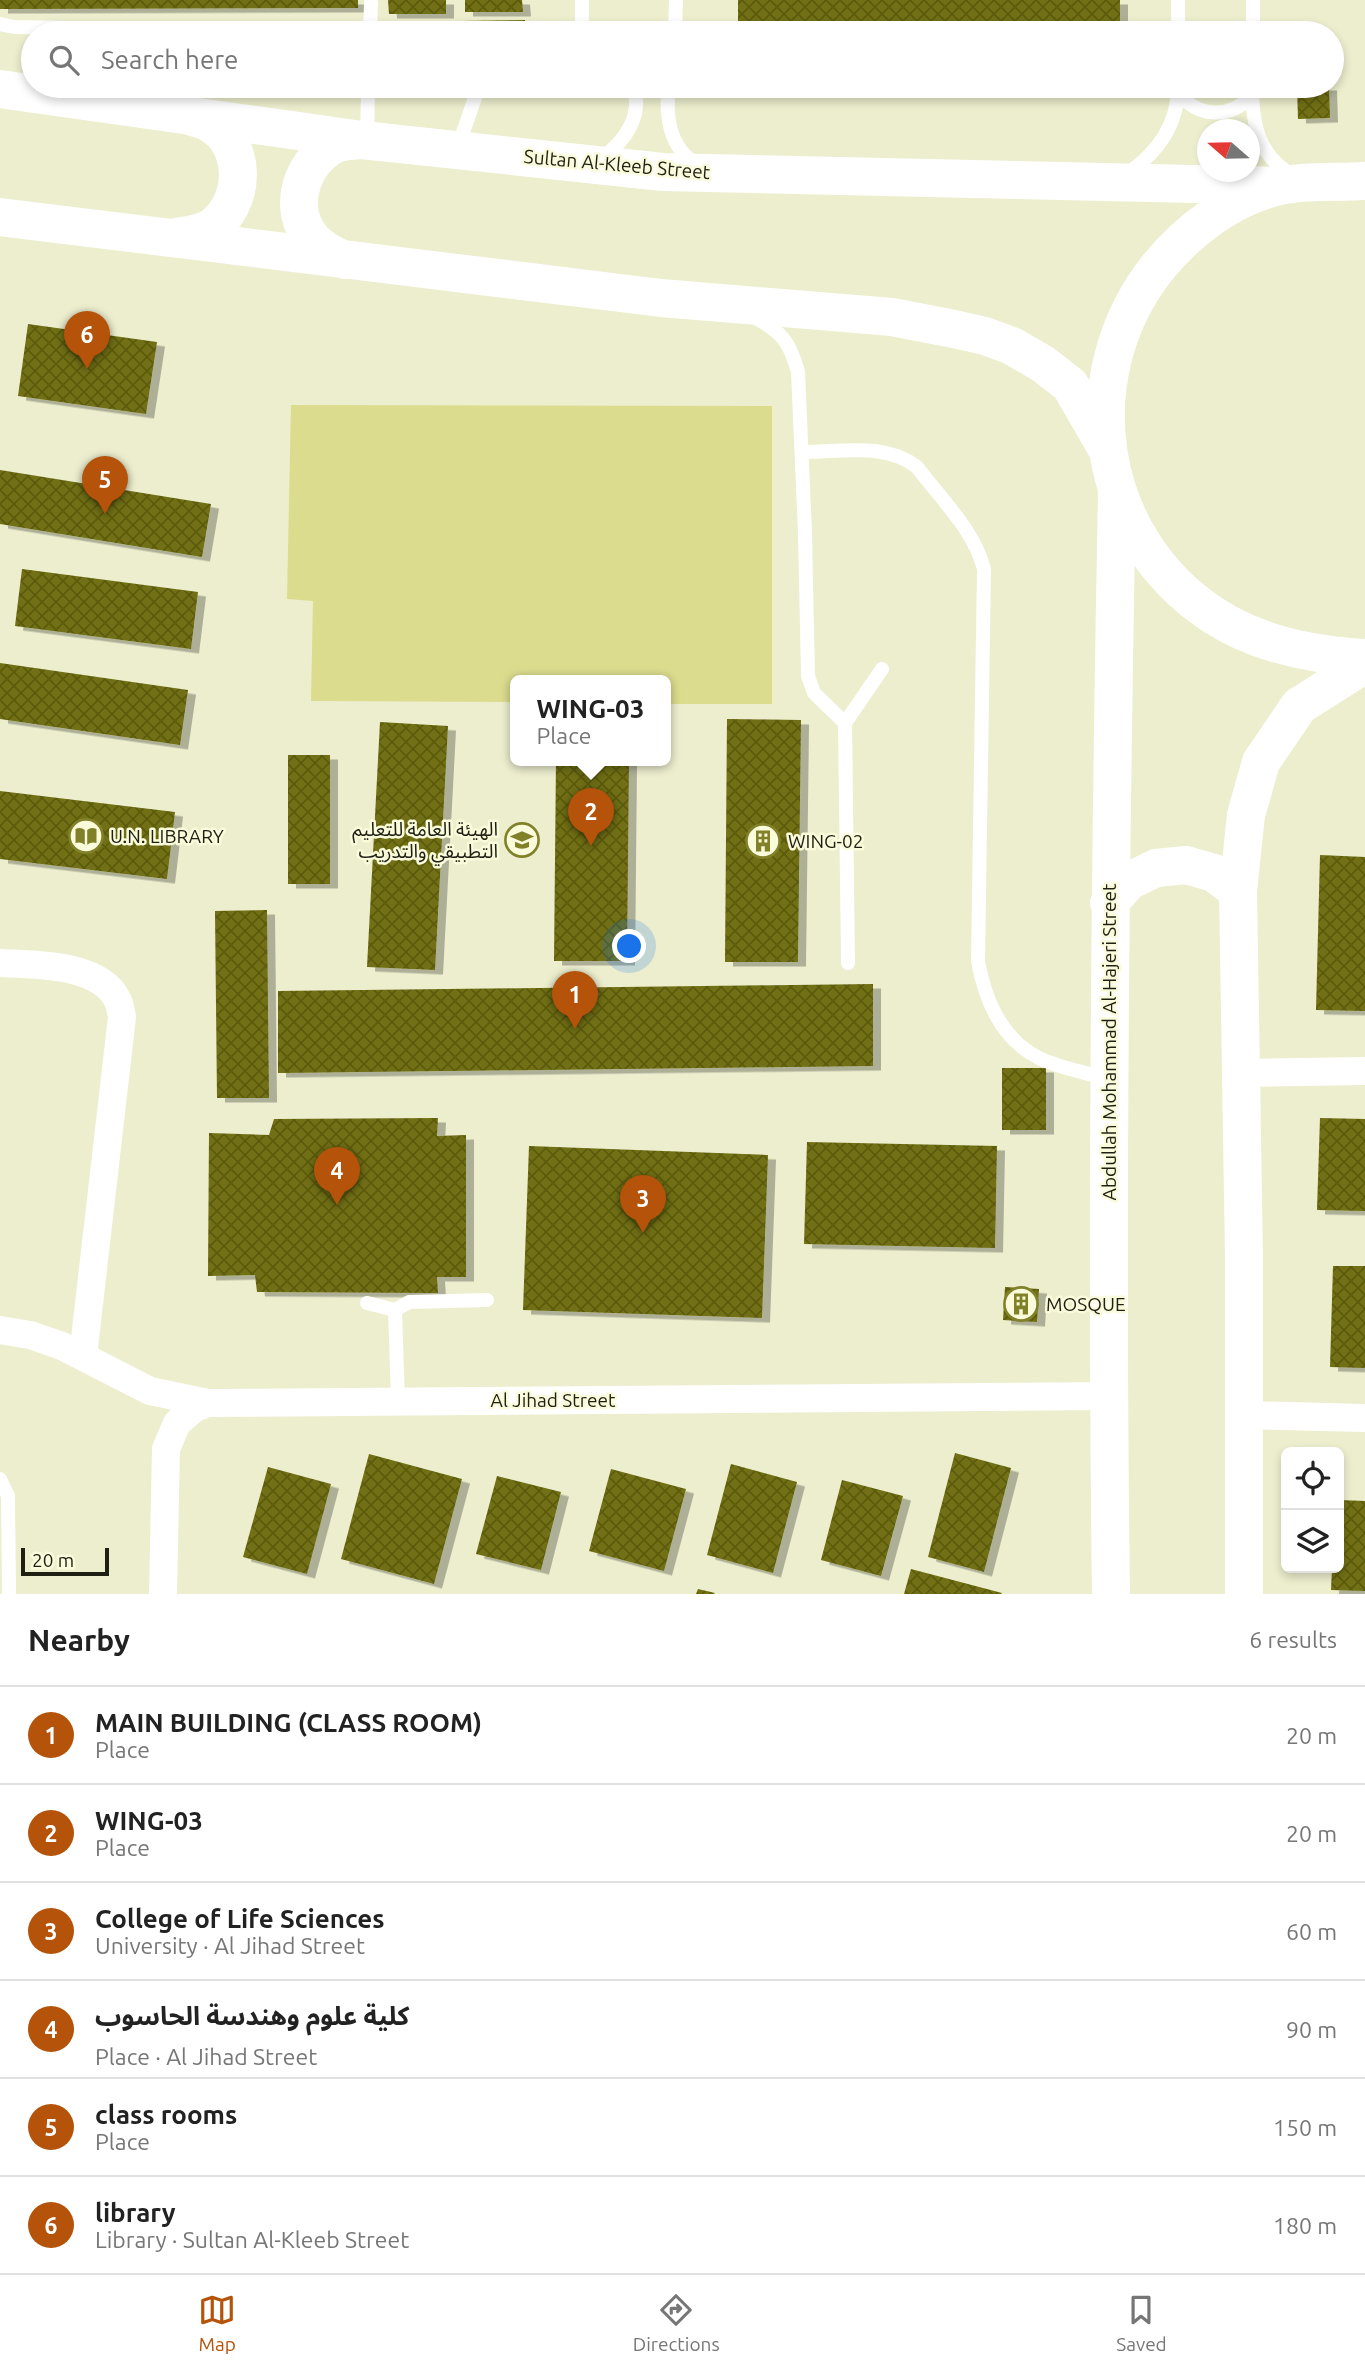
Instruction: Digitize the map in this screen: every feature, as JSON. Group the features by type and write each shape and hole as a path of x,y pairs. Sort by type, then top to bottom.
{"main road":[{"name":"Sultan Al-Kleeb Street","path":"0,89 21,92"},
{"name":"Sultan Al-Kleeb Street","path":"65,98 365,140 663,172 1296,185"},
{"path":"174,237 196,234 216,223 231,205 238,183 237,160 227,139 211,124 189,115"},
{"path":"349,261 327,253 311,238 300,217 298,194 305,172 320,154 340,143 365,140"},
{"path":"1365,181 1296,185 1240,201 1203,223 1171,251 1144,285 1124,323 1111,363 1105,406 1107,449 1117,491 1133,528 1155,562 1182,592 1214,616 1250,635 1330,656 1365,658"},
{"path":"0,217 716,303 892,317 985,337 1012,346 1044,364 1070,385 1107,449"},
{"name":"Abdullah Mohammad Al-Hajeri Street","path":"1111,1594 1108,1396 1109,903 1117,491"},
{"path":"1244,1594 1245,1415 1238,891 1246,815 1261,762 1299,706 1365,664"},
{"path":"1109,903 1129,881 1156,867 1185,865 1205,870 1214,873 1238,891"}],"street":[{"path":"0,963 66,968 97,979 110,989 118,1001 122,1017 83,1356"},
{"path":"1242,1073 1365,1071"},
{"name":"Al Jihad Street","path":"0,1330 30,1335 83,1356 150,1391 208,1403 1108,1396"},
{"path":"163,1594 166,1449 177,1423 195,1408 208,1403"},
{"path":"1245,1415 1365,1418"}],"lane":[{"path":"582,0 582,21"},
{"path":"675,21 676,0"},
{"path":"1178,0 1178,21"},
{"path":"1253,0 1253,21"},
{"path":"370,3 370,21"},
{"path":"0,24 21,27"},
{"path":"365,140 367,98"},
{"path":"457,149 475,98"},
{"path":"594,164 615,148 629,130 636,105 635,98"},
{"path":"668,98 670,129 679,148 693,163 711,173"},
{"path":"1114,182 1154,152 1173,121 1177,98"},
{"path":"1184,98 1186,102 1208,113 1232,111 1243,105 1248,98"},
{"path":"1252,98 1253,120 1260,141 1273,160 1291,175 1296,185"},
{"path":"716,303 756,317 777,332 792,349 798,372 802,452 808,676 814,693 845,723"},
{"path":"802,452 880,451 906,459 917,467 979,551 984,569 978,961 983,989 998,1019 1021,1046 1041,1059 1109,1079"},
{"path":"848,963 845,723 882,669"},
{"path":"367,1303 395,1310 409,1303 486,1300"},
{"path":"395,1310 398,1402"},
{"path":"0,1479 8,1496 9,1594"}],"green space":[{"path":"291,405 772,406 772,704 671,704 671,675 510,675 510,702 311,701 313,601 287,599"}],"building":[{"path":"0,0 358,0 358,8 0,9"},
{"path":"388,0 446,0 446,14 389,14"},
{"path":"465,0 522,0 523,12 465,12"},
{"path":"738,0 1120,0 1120,21 738,21"},
{"path":"525,20 525,21 461,21"},
{"path":"1297,98 1329,98 1330,118 1298,119"},
{"path":"28,324 157,342 146,414 18,396"},
{"path":"0,470 211,504 202,557 0,524"},
{"path":"22,569 198,592 191,649 15,626"},
{"path":"0,663 188,690 180,745 0,719"},
{"name":"WING-02","path":"727,719 801,720 798,962 725,962"},
{"path":"380,722 448,726 435,970 367,967"},
{"path":"288,755 330,755 330,884 288,884"},
{"path":"556,766 629,766 627,961 554,961"},
{"name":"U.N. LIBRARY","path":"0,791 175,812 167,879 0,859"},
{"path":"1320,855 1365,857 1365,1011 1316,1010"},
{"path":"267,910 269,1098 217,1098 215,911"},
{"path":"873,984 873,1066 278,1073 278,991"},
{"path":"1002,1068 1046,1068 1046,1130 1002,1130"},
{"path":"438,1118 437,1136 466,1135 466,1277 437,1277 438,1293 257,1292 255,1275 208,1276 209,1133 269,1135 274,1119"},
{"path":"1320,1118 1365,1119 1365,1211 1317,1210"},
{"path":"807,1142 997,1146 995,1248 804,1244"},
{"path":"529,1146 768,1155 762,1318 523,1310"},
{"path":"1333,1266 1365,1266 1365,1368 1330,1367"},
{"name":"MOSQUE","path":"1005,1287 1039,1289 1037,1322 1003,1320"},
{"path":"955,1453 1011,1468 984,1572 928,1557"},
{"path":"369,1454 462,1479 434,1584 341,1559"},
{"path":"731,1464 797,1482 773,1573 707,1555"},
{"path":"268,1467 331,1484 307,1574 243,1557"},
{"path":"611,1469 686,1489 664,1571 589,1551"},
{"path":"497,1476 561,1492 541,1570 476,1554"},
{"path":"842,1480 903,1496 881,1576 821,1560"},
{"path":"1344,1500 1365,1501 1365,1591 1331,1590 1332,1573 1344,1573"},
{"path":"911,1569 1002,1593 904,1594"},
{"path":"698,1589 715,1593 696,1594"}],"place":[{"name":"library","path":"87,369"},
{"name":"class rooms","path":"105,514"},
{"name":"U.N. LIBRARY","path":"86,836"},
{"name":"الهيئة العامة للتعليم التطبيقي والتدريب","path":"522,840"},
{"name":"WING-02","path":"763,841"},
{"name":"WING-03","path":"591,846"},
{"name":"MAIN BUILDING (CLASS ROOM)","path":"575,1029"},
{"name":"كلية علوم وهندسة الحاسوب","path":"337,1205"},
{"name":"College of Life Sciences","path":"643,1233"},
{"name":"MOSQUE","path":"1021,1304"}]}
